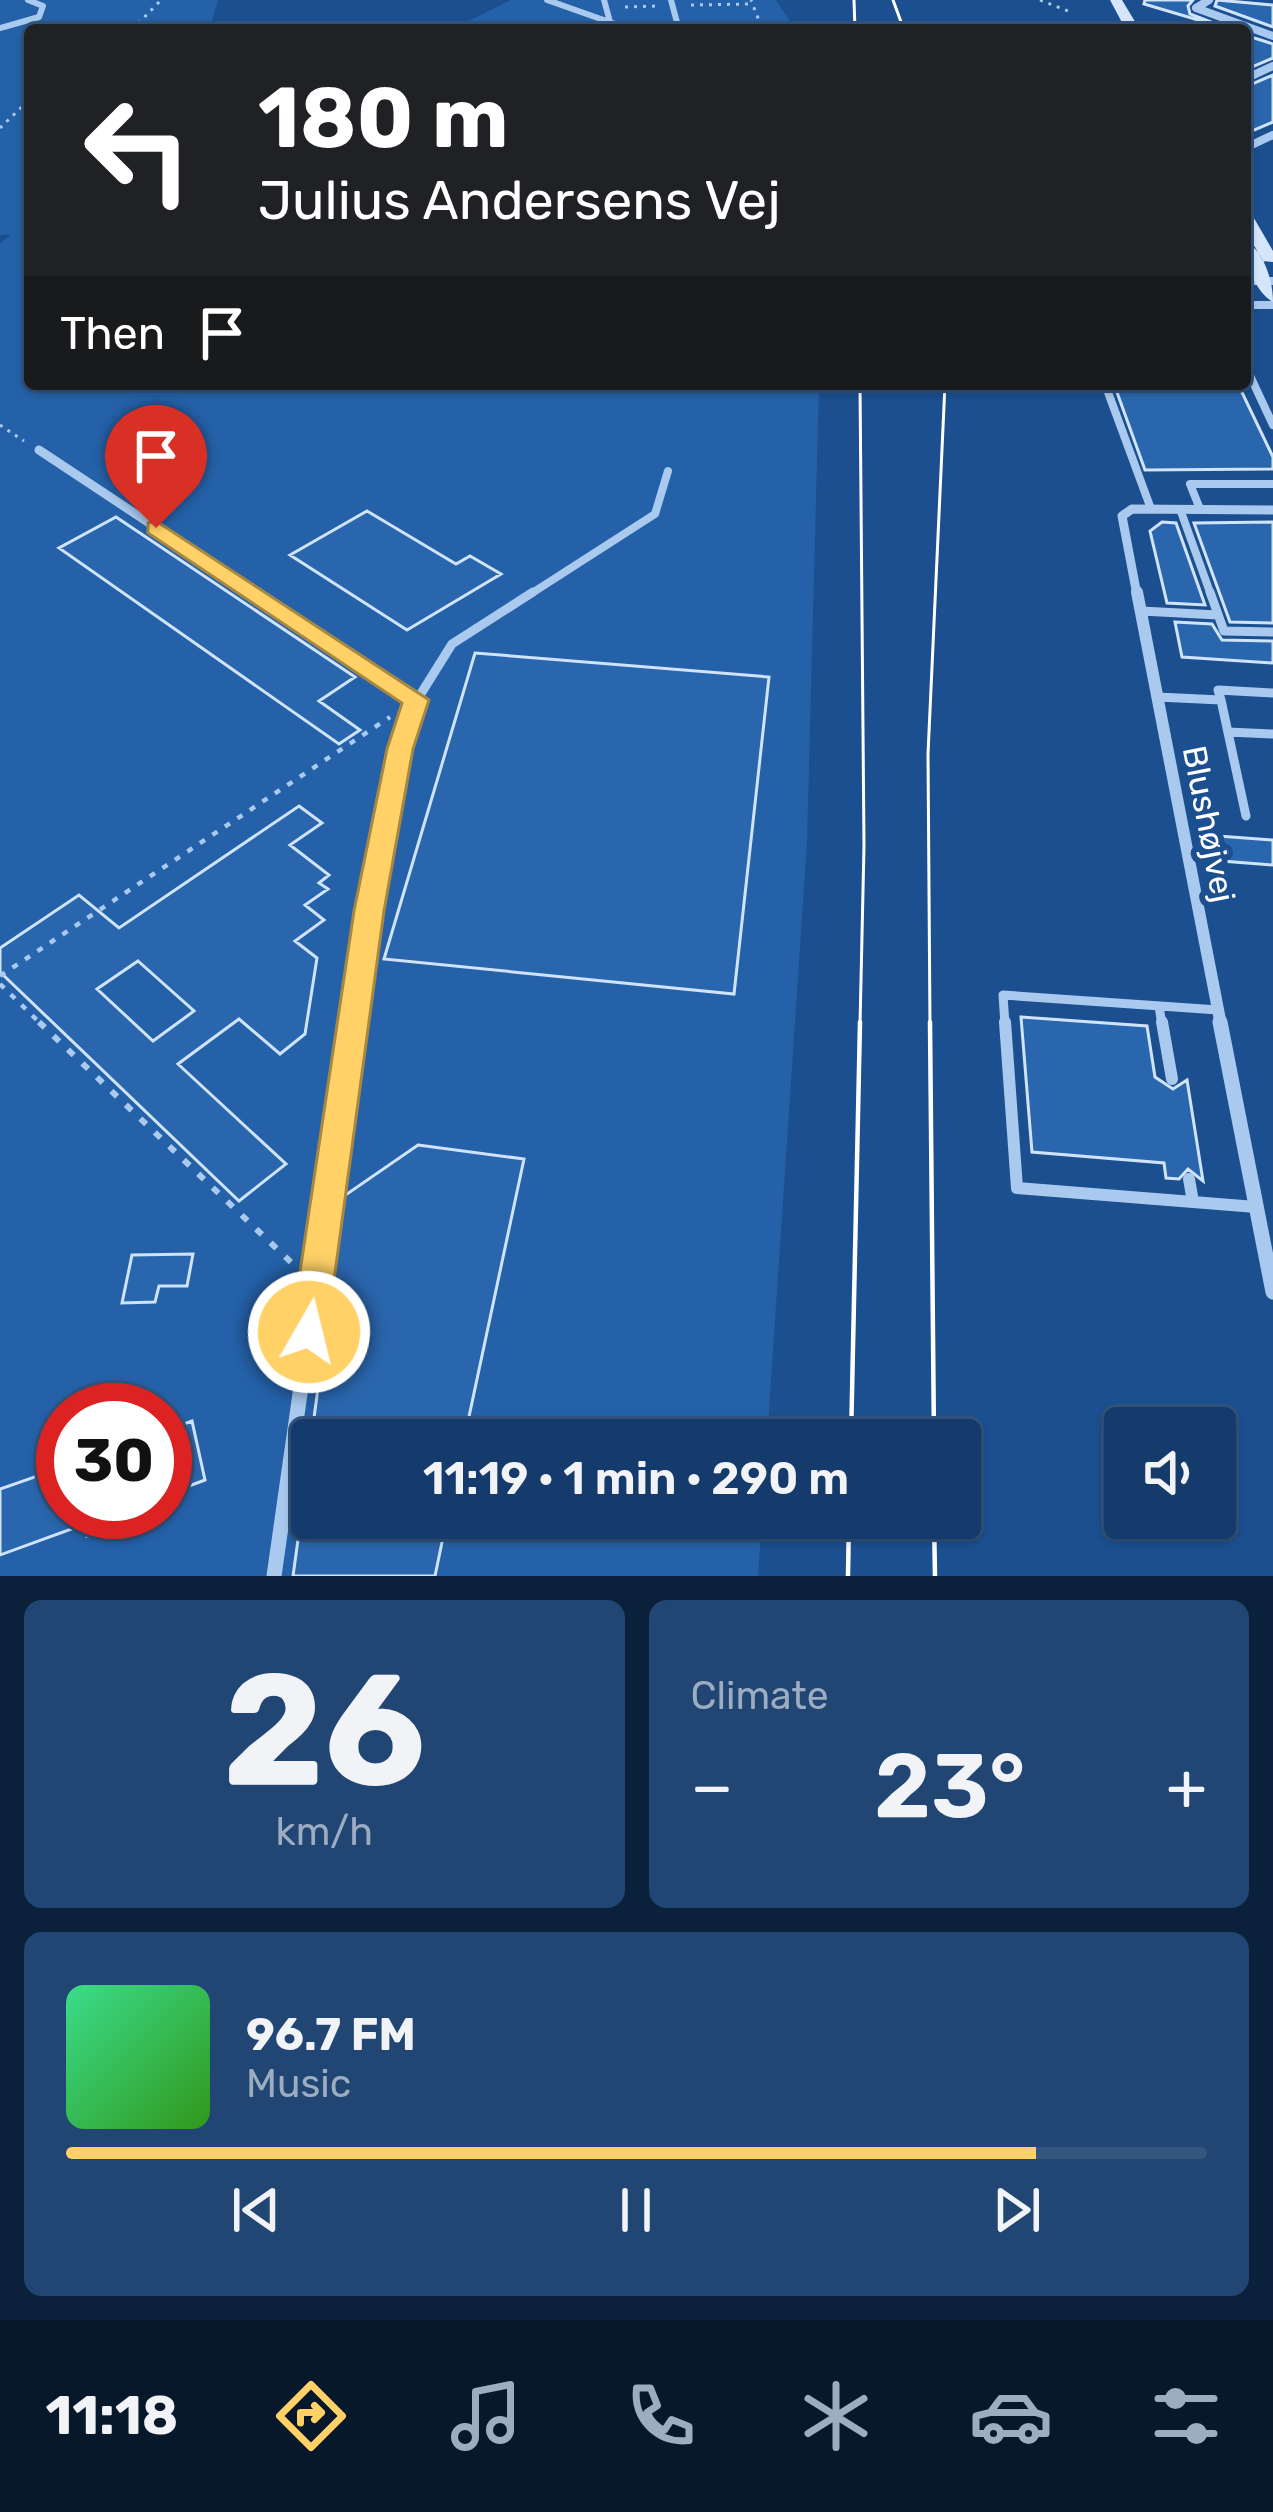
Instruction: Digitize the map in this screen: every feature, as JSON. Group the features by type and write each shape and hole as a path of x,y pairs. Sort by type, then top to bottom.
{"main road":[{"path":"1102,0 1122,24"},
{"path":"1251,234 1263,271"}],"street":[{"path":"1209,0 1196,8 1240,24"},
{"path":"39,450 416,700 400,749 369,911 274,1576"},
{"name":"Blushøjvej","path":"1151,509 1132,509 1122,516 1273,1292"},
{"path":"1151,509 1273,509"}],"lane":[{"path":"0,28 39,17 43,6 28,0"},
{"path":"547,0 616,24"},
{"path":"604,0 610,22"},
{"path":"1251,378 1273,424"},
{"path":"1107,390 1151,509"},
{"path":"416,700 452,644 655,514 668,471"},
{"path":"1200,509 1190,484 1273,484"},
{"path":"1180,509 1224,632 1273,632"},
{"path":"1141,611 1218,615"},
{"path":"1246,817 1218,690 1273,693"},
{"path":"1157,697 1221,700"},
{"path":"1228,731 1273,734"},
{"path":"1218,1010 1003,995 1017,1188 1256,1208"},
{"path":"1159,1006 1172,1078"},
{"path":"1190,1180 1193,1202"}],"path":[{"path":"138,24 161,0"},
{"path":"740,24 760,23 751,0"},
{"path":"1040,0 1082,16"},
{"path":"0,128 24,105"},
{"path":"0,424 39,450"},
{"path":"316,1286 0,980 416,700"}],"shaded area":[{"path":"0,0 218,0 211,24 24,24 24,390 819,390 807,842 768,1419 291,1419 291,1539 761,1539 758,1576 0,1576 0,243 11,235 0,235"},
{"path":"511,0 776,0 792,24 460,24"}],"building":[{"path":"1145,0 1193,0 1188,6 1190,14 1216,24 1212,24 1144,4"},
{"path":"1217,0 1273,5 1273,27 1215,6"},
{"path":"1251,37 1273,44 1273,58 1251,67"},
{"path":"1273,75 1273,122 1251,131 1251,84"},
{"path":"1116,390 1241,390 1273,457 1273,469 1145,470"},
{"path":"367,511 456,564 470,556 501,574 407,630 290,555"},
{"path":"116,517 355,677 319,701 360,730 339,744 59,548"},
{"path":"1162,522 1176,523 1205,605 1167,603 1150,531"},
{"path":"1273,522 1273,623 1230,622 1194,523"},
{"path":"1175,622 1212,624 1222,640 1273,641 1273,663 1182,657"},
{"path":"475,653 769,677 734,994 384,959"},
{"path":"299,806 322,823 290,845 329,875 319,883 328,889 305,905 324,920 295,941 317,958 305,1034 280,1054 239,1019 178,1064 286,1164 239,1201 0,972 0,948 79,895 119,928","holes":["138,961 194,1011 153,1041 97,989"]},
{"path":"1218,836 1273,840 1273,865 1222,861"},
{"path":"1021,1017 1147,1026 1155,1077 1173,1089 1187,1080 1203,1181 1188,1169 1179,1179 1166,1178 1164,1163 1032,1152"},
{"path":"418,1145 524,1159 468,1419 314,1419 344,1196"},
{"path":"193,1254 187,1286 159,1286 155,1302 122,1303 132,1255"},
{"path":"192,1421 205,1480 192,1485"},
{"path":"36,1476 36,1539 44,1539 0,1555 0,1489"},
{"path":"298,1539 443,1539 435,1576 293,1576"}],"tram line":[{"path":"854,0 855,24"},
{"path":"893,0 902,24"},
{"path":"860,390 864,846 860,1025"},
{"path":"930,1025 928,754 945,390"},
{"path":"851,1419 860,1022"},
{"path":"930,1022 934,1419"},
{"path":"848,1576 849,1539"},
{"path":"934,1539 935,1576"}],"route":[{"path":"156,528 416,700 400,749 369,911 309,1332"}]}
